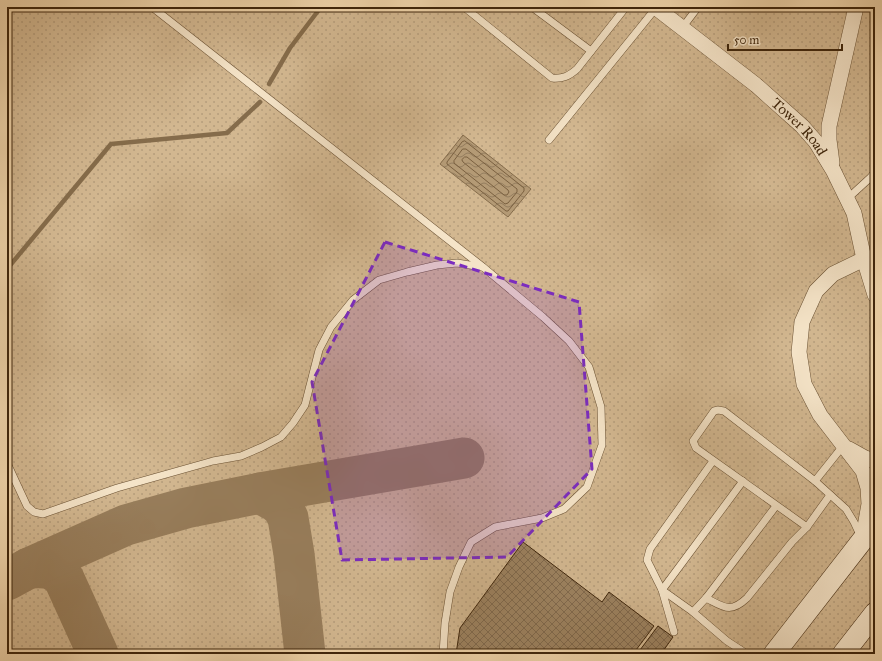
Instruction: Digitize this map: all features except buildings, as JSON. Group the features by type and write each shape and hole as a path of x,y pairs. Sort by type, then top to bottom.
{"main road":[{"path":"774,654 865,537"},
{"path":"843,654 875,613"}],"street":[{"path":"833,170 829,140 829,126 856,7"},
{"name":"Tower Road","path":"656,8 756,85 802,126 816,142 833,170 854,213 864,259 875,295"},
{"path":"864,259 833,274 816,291 802,322 799,352 804,384 820,415 863,471 868,488 869,504 865,537"},
{"path":"843,446 865,458 875,461"}],"lane":[{"path":"152,7 483,267 558,331 589,367 601,407 602,445 587,487 564,509 542,518 495,527 471,542 459,567 450,592 445,623 443,654"},
{"path":"464,7 552,78 568,77 577,69 626,7"},
{"path":"532,7 591,51"},
{"path":"682,28 698,7"},
{"path":"549,140 656,8"},
{"path":"848,199 875,172"},
{"path":"7,464 27,506 34,512 43,514 117,488 213,460 241,456 281,437 293,423 305,405 319,350 331,327 353,300 379,280 407,272 437,265 457,264 483,267"},
{"path":"807,527 696,448 693,441 714,411 724,411 814,481 846,509 865,537"},
{"path":"814,481 843,446"},
{"path":"674,632 662,590 648,560 648,554 713,461"},
{"path":"662,590 744,481"},
{"path":"706,598 730,608 739,606 792,542 807,527 830,495"},
{"path":"693,612 706,598 776,506"},
{"path":"662,590 693,612 727,641 747,654"}],"highlighted area":[{"path":"385,242 579,302 592,469 507,557 342,560 312,382"}],"shaded area":[{"path":"7,7 875,7 875,654 7,654"}],"water":[{"path":"463,135 531,189 508,217 440,164"}],"waterway":[{"path":"269,84 290,48 321,7"},
{"path":"7,269 111,144 227,133 260,102"}],"taxiway":[{"path":"7,580 29,568 126,525 186,508 260,493 464,458"},
{"path":"260,493 276,502 283,508 288,518 294,554 305,654"},
{"path":"29,568 52,570 64,579 98,654"}]}
